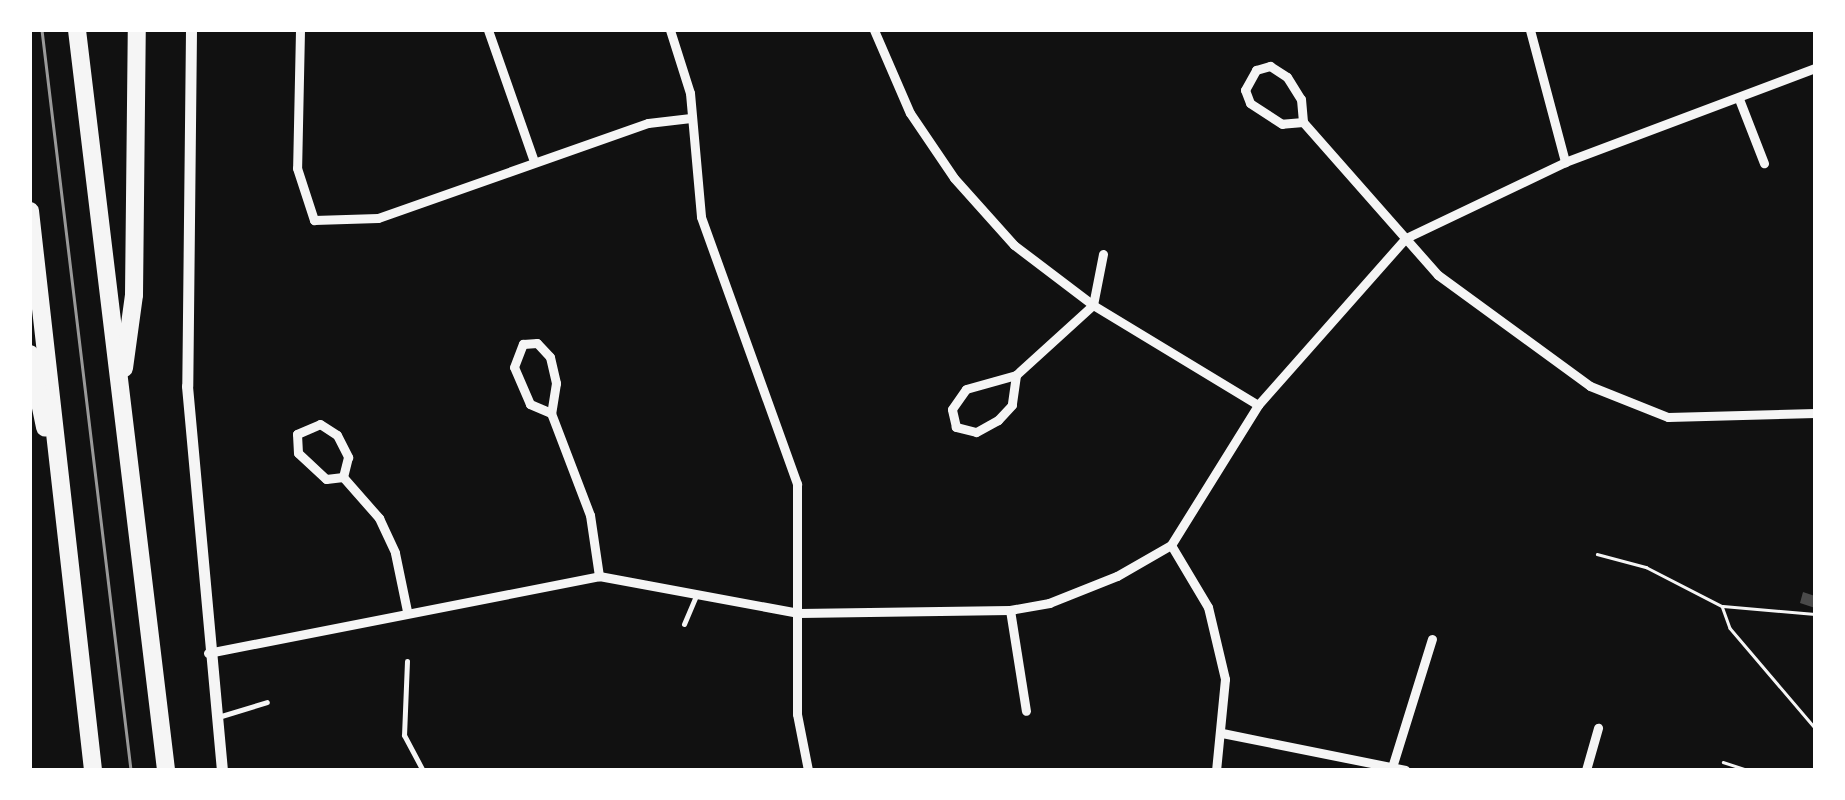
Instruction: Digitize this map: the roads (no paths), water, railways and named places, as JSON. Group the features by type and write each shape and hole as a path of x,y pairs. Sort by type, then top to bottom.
{"highway":[{"path":"77,30 166,770"},
{"path":"120,398 134,294 137,30"},
{"path":"30,211 93,770"},
{"path":"30,354 69,539"}],"street":[{"path":"191,30 187,386 208,653 222,770"},
{"path":"300,30 297,168 314,220 378,218 648,123 691,118"},
{"path":"488,30 534,160"},
{"path":"670,30 691,118 701,217 796,484 797,714 808,770"},
{"path":"874,30 910,113 954,178 1014,245 1093,305 1258,405"},
{"path":"1530,30 1565,162"},
{"path":"1303,122 1282,124 1250,103 1245,90 1256,70 1270,66 1287,77 1301,99 1303,122 1438,275 1617,400 1668,416 1815,413"},
{"path":"208,653 407,610 599,576 799,612 1010,610 1048,603 1117,576 1171,545 1258,405 1406,238 1565,162 1815,68"},
{"path":"1739,98 1764,163"},
{"path":"1016,375 1012,405 998,420 976,432 956,427 952,409 966,389 1016,375 1093,305 1103,254"},
{"path":"551,412 530,404 518,388 514,367 524,344 537,344 550,357 556,383 551,412 590,515 599,576"},
{"path":"320,424 337,435 348,457 343,477 326,479 298,453 297,434 306,426 320,424"},
{"path":"343,477 379,518 395,553 407,610"},
{"path":"1171,545 1208,607 1225,680 1216,770"},
{"path":"1010,610 1026,711"},
{"path":"1393,764 1432,639"},
{"path":"1586,770 1598,728"},
{"path":"1222,733 1393,764 1406,770"}],"lane":[{"path":"684,624 697,594"},
{"path":"407,660 404,734 423,770"},
{"path":"215,718 267,702"}],"tram line":[{"path":"42,30 131,770"}]}
